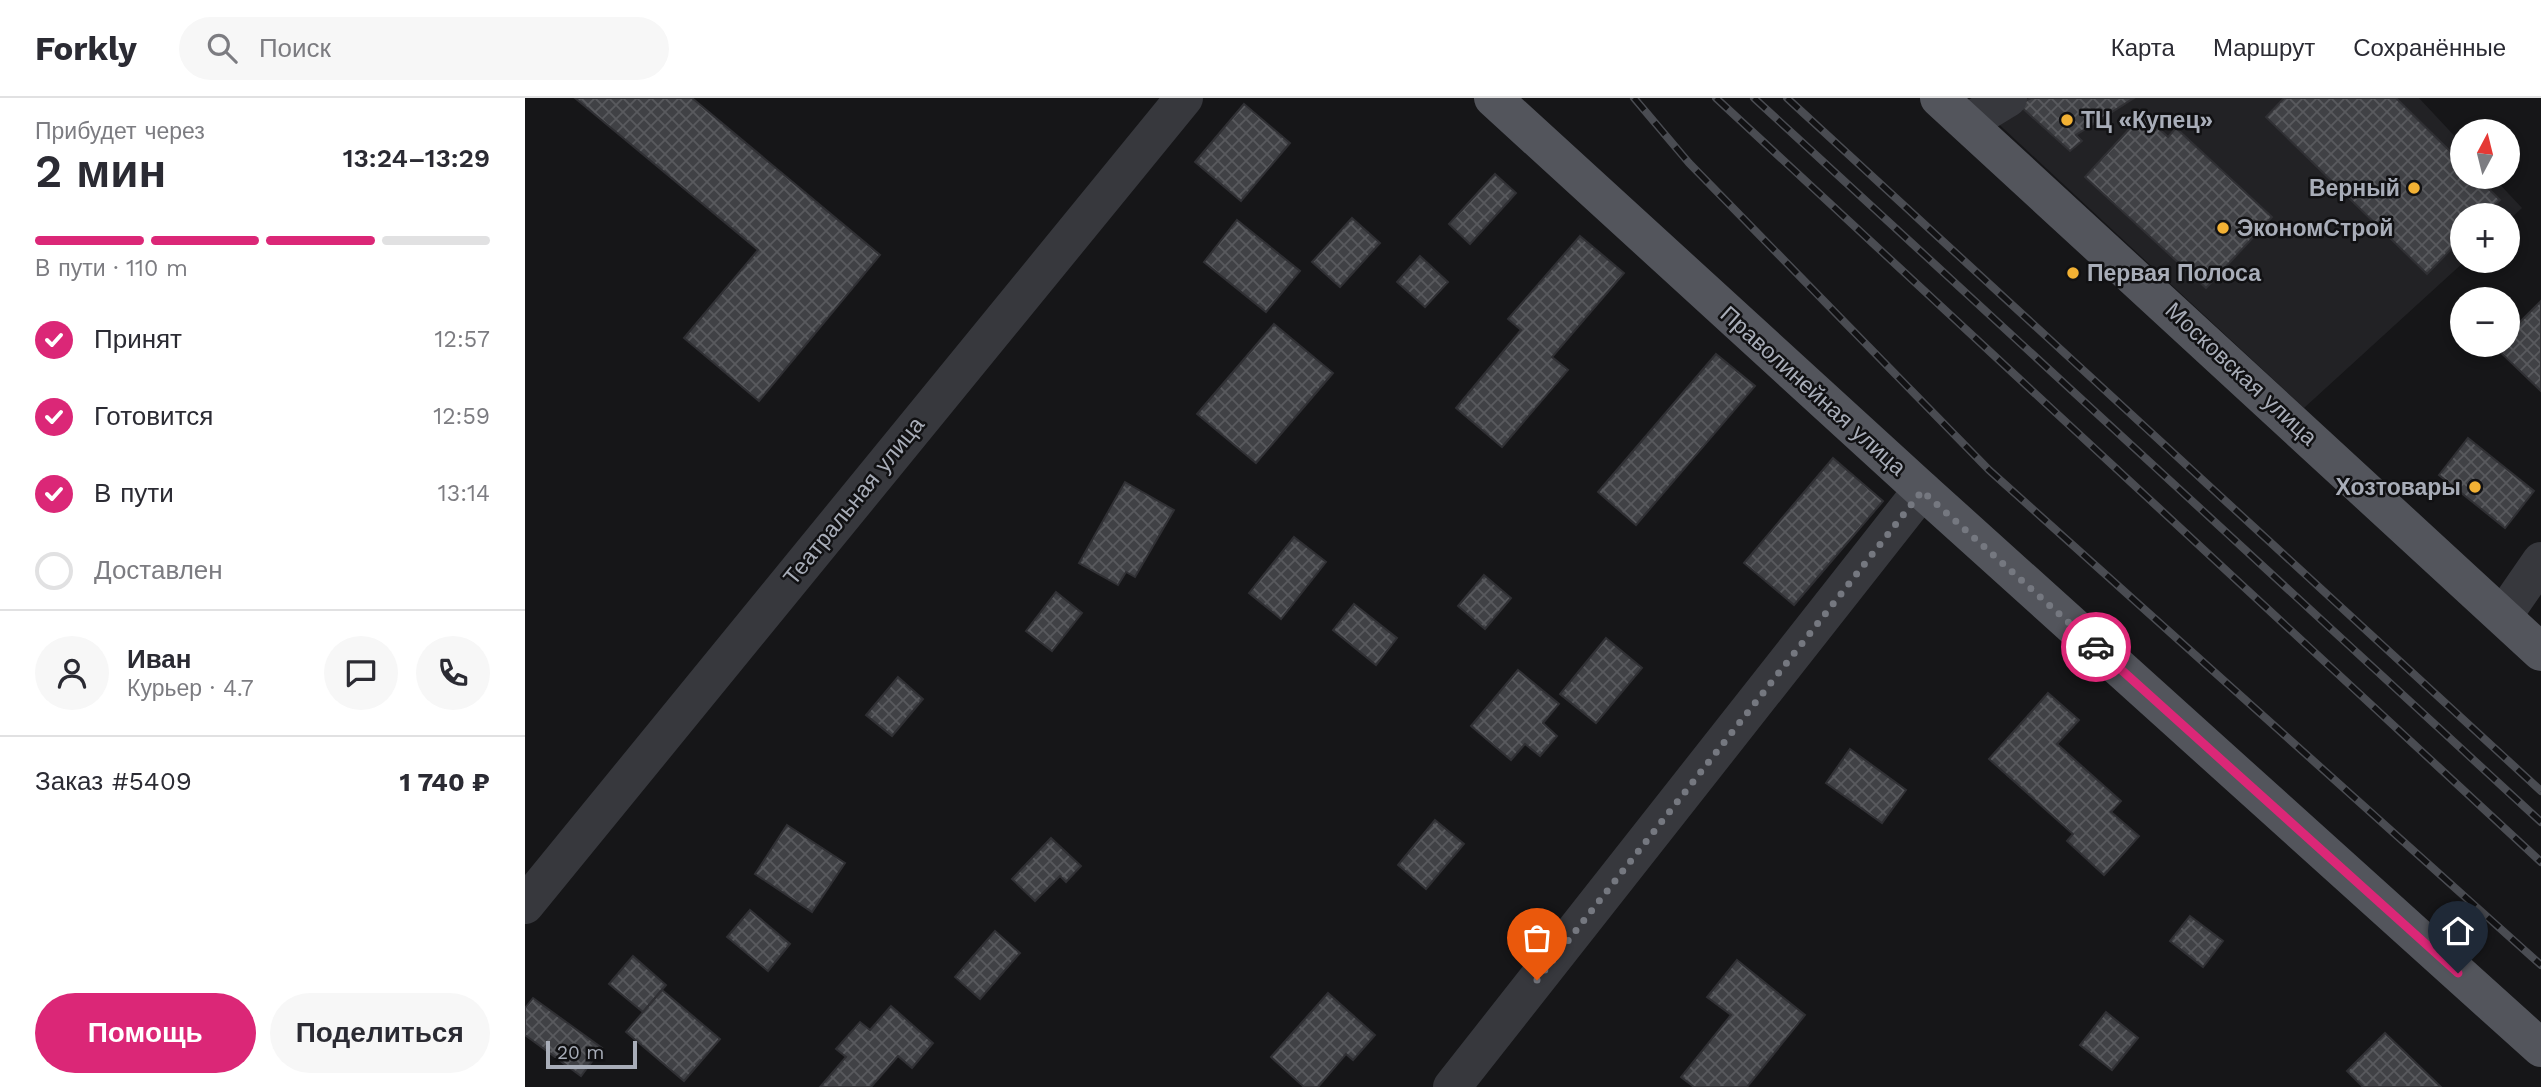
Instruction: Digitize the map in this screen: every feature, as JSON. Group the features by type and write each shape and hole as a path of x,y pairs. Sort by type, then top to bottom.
{"main road":[{"name":"Праволинейная улица","path":"1493,98 1922,491 2541,1048"},
{"name":"Московская улица","path":"1953,111 2541,652"}],"street":[{"name":"Театральная улица","path":"525,905 1184,98"},
{"path":"1953,111 2008,98"},
{"path":"1452,1087 1922,491"},
{"path":"2503,616 2541,561"}],"shaded area":[{"path":"2020,98 2419,98 2450,131 2450,189 2504,189 2517,203 2450,203 2452,273 2304,408 1990,116"}],"building":[{"path":"575,98 692,98 880,255 759,401 684,338 758,250"},
{"name":"ТЦ «Купец»","path":"2031,98 2134,98 2076,135 2082,141 2070,151 2019,105"},
{"name":"Верный","path":"2284,98 2396,98 2450,151 2450,189 2489,189 2500,200 2497,203 2450,203 2450,250 2427,274 2266,117"},
{"path":"1244,104 1290,143 1241,201 1195,162"},
{"path":"2143,114 2168,137 2176,128 2272,217 2206,288 2085,177"},
{"path":"1495,174 1516,193 1470,244 1449,224"},
{"path":"1352,218 1380,243 1340,287 1312,262"},
{"path":"1237,220 1300,271 1266,312 1204,262"},
{"path":"1580,236 1624,273 1552,357 1568,370 1502,447 1456,408 1521,330 1508,319"},
{"path":"1420,256 1448,282 1425,307 1397,282"},
{"path":"2541,301 2541,391 2505,357 2520,357 2520,322"},
{"path":"1274,324 1333,373 1256,463 1197,414"},
{"path":"1716,354 1755,386 1636,525 1598,492"},
{"path":"2468,438 2534,491 2505,528 2439,475"},
{"path":"1833,458 1883,501 1794,605 1744,563"},
{"path":"1125,482 1174,510 1135,577 1126,572 1118,585 1079,563"},
{"path":"1294,537 1326,562 1281,619 1249,593"},
{"path":"1484,575 1511,598 1485,629 1458,606"},
{"path":"1056,592 1082,613 1052,651 1026,631"},
{"path":"1354,604 1397,638 1376,665 1333,630"},
{"path":"1606,638 1642,668 1596,723 1560,694"},
{"path":"1518,670 1559,704 1543,723 1557,736 1540,756 1525,744 1511,760 1471,726"},
{"path":"898,677 923,699 892,736 866,715"},
{"path":"2048,693 2079,720 2057,744 2121,801 2111,812 2139,836 2104,875 2067,841 2073,834 1989,759"},
{"path":"1850,749 1906,790 1882,823 1826,783"},
{"path":"1435,820 1464,844 1426,889 1398,865"},
{"path":"787,825 845,863 812,912 755,874"},
{"path":"1051,838 1081,866 1066,882 1060,876 1035,901 1012,879"},
{"path":"750,910 790,944 768,971 727,937"},
{"path":"2190,916 2223,941 2203,967 2170,941"},
{"path":"995,931 1020,953 980,999 955,977"},
{"path":"633,956 666,985 643,1012 609,984"},
{"path":"1737,960 1805,1015 1747,1087 1694,1087 1681,1077 1731,1015 1707,997"},
{"path":"662,990 720,1039 684,1081 626,1032"},
{"path":"1328,993 1375,1035 1353,1060 1346,1054 1318,1087 1304,1087 1271,1057"},
{"path":"533,998 602,1048 581,1076 525,1035 525,1008"},
{"path":"891,1006 933,1043 912,1068 898,1056 871,1087 820,1087 846,1057 836,1049 860,1022 870,1030"},
{"path":"2106,1012 2138,1038 2112,1070 2080,1045"},
{"path":"2385,1033 2441,1087 2363,1087 2347,1071"}],"railway":[{"path":"1634,98 1689,163 1989,470 2541,965"},
{"path":"1716,98 2541,862"},
{"path":"1754,98 2541,822"},
{"path":"1787,98 2541,791"}],"way so far":[{"path":"1537,980 1922,491 2096,647"}],"place":[{"name":"ТЦ «Купец»","path":"2067,120"},
{"name":"Верный","path":"2414,188"},
{"name":"ЭкономСтрой","path":"2223,228"},
{"name":"Первая Полоса","path":"2073,273"},
{"name":"Хозтовары","path":"2475,487"}],"route":[{"path":"2096,647 2458,973"}]}
